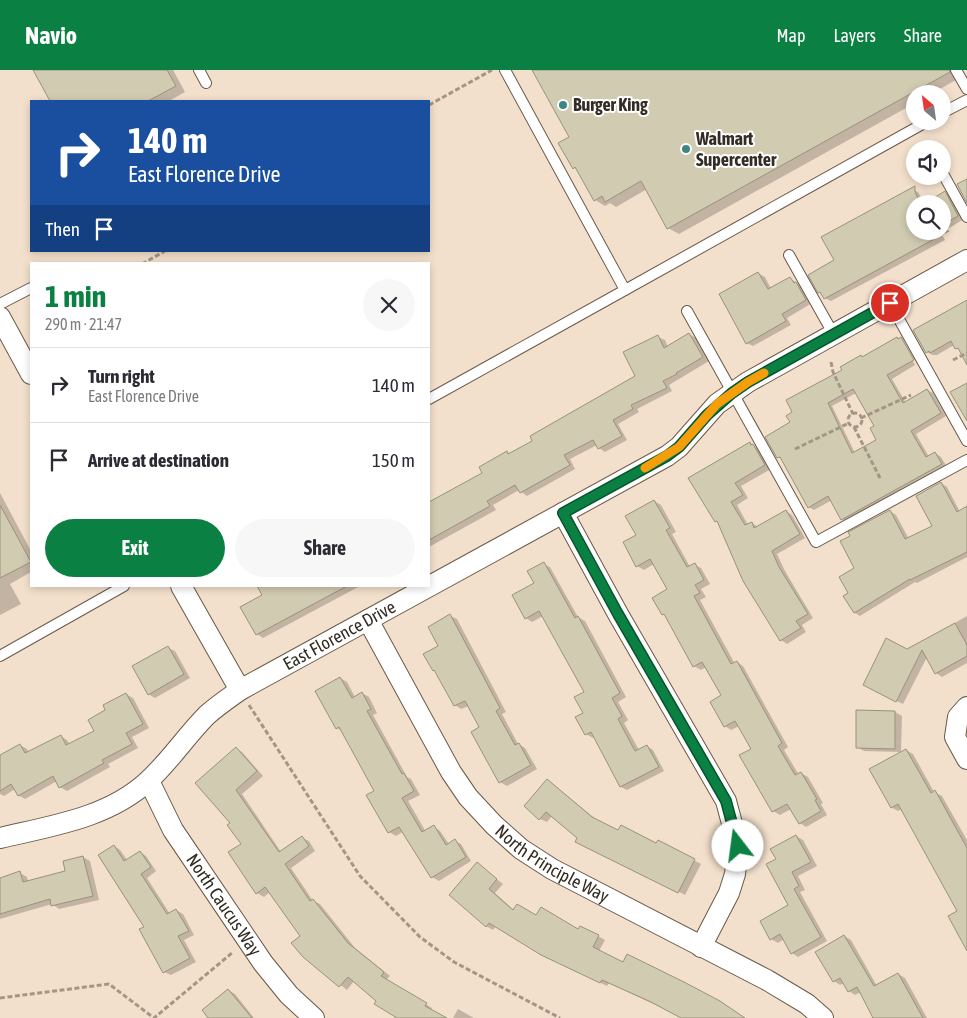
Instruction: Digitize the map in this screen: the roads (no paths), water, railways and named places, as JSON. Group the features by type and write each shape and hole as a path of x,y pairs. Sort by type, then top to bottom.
{"street":[{"name":"East Florence Drive","path":"430,586 667,456 679,447 707,415 748,382 967,260"},
{"path":"0,317 30,372"},
{"path":"563,513 618,614 726,801 738,846 735,874 729,893 701,946"},
{"path":"182,587 245,697"},
{"name":"East Florence Drive","path":"0,838 84,817 104,810 132,794 149,781 206,716 222,703 245,697 368,620 428,587"},
{"name":"North Principle Way","path":"368,620 451,772 468,797 494,826 521,850 552,870 767,980 807,1004 823,1018"},
{"path":"963,712 955,737 967,759"},
{"name":"North Caucus Way","path":"149,781 173,830 263,964 289,995 314,1018"}],"lane":[{"path":"199,70 206,82"},
{"path":"505,70 625,290"},
{"path":"956,70 967,90"},
{"path":"951,108 967,100"},
{"path":"430,398 912,130"},
{"path":"949,185 967,217"},
{"path":"789,255 834,335"},
{"path":"0,304 30,289"},
{"path":"890,303 967,441"},
{"path":"687,311 816,542 967,460"},
{"path":"0,656 122,587"}],"place":[{"name":"Burger King","path":"563,105"},
{"name":"Walmart Supercenter","path":"686,149"}]}
